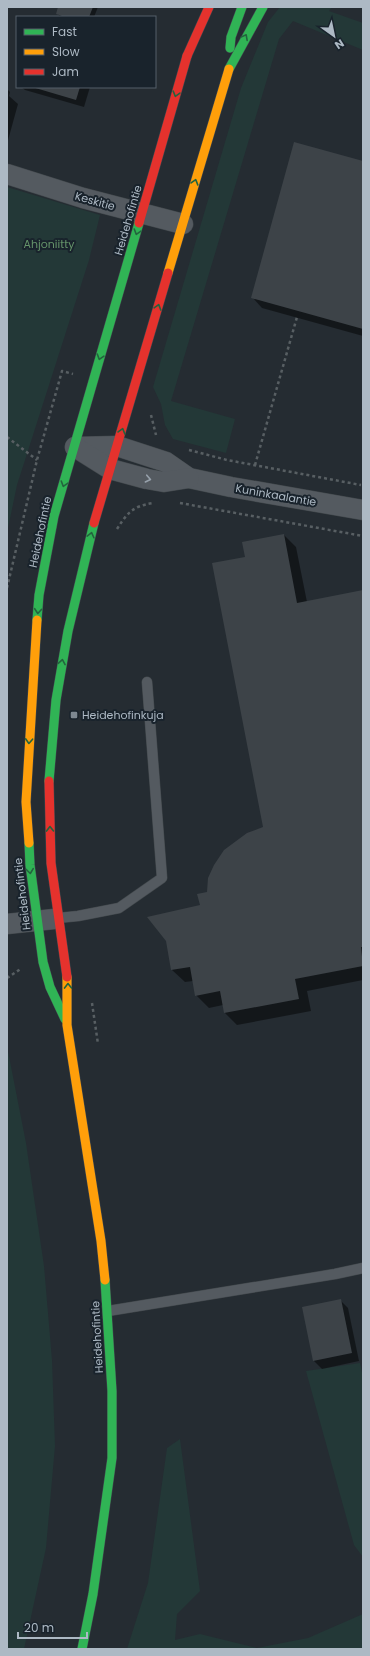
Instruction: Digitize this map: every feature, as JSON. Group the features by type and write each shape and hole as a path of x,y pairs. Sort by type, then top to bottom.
{"main road":[{"path":"187,56 209,7"},
{"path":"229,69 231,37 242,7"},
{"path":"229,69 263,7"},
{"path":"187,56 190,28"},
{"name":"Heidehofintie","path":"67,1025 50,987 43,962 30,865 26,802 34,648 39,594 54,516 187,56"},
{"name":"Heidehofintie","path":"82,1649 93,1594 112,1458 112,1391 108,1311 102,1242 67,1025 68,983 66,958 58,918 51,863 49,780 56,700 68,631 92,528 229,69"}],"street":[{"name":"Keskitie","path":"7,174 142,214 183,224"},
{"name":"Kuninkaalantie","path":"75,447 117,446 166,462 189,478"},
{"name":"Kuninkaalantie","path":"75,447 110,469 147,479 164,482 189,478 363,510"},
{"path":"7,924 58,918"}],"lane":[{"path":"58,918 78,916 119,908 162,878 147,682"},
{"path":"108,1311 335,1274 363,1268"}],"path":[{"path":"255,465 297,318"},
{"path":"7,588 37,460 62,371"},
{"path":"150,412 158,442"},
{"path":"7,437 37,460"},
{"path":"189,450 255,465 363,486"},
{"path":"114,534 129,512 140,505 158,503"},
{"path":"177,503 191,504 363,536"},
{"path":"7,978 24,968"}],"green space":[{"path":"280,7 332,7 329,11 363,23 363,50 293,21 279,39 171,401 235,419 226,453 173,439 165,425 161,404 153,387 241,88 268,22"},
{"name":"Ahjoniitty","path":"7,187 100,215 89,260 17,485 7,533"},
{"path":"7,1046 26,1143 44,1266 52,1360 55,1446 46,1548 24,1649 7,1649"},
{"path":"360,1363 363,1377 363,1557 354,1545 306,1371"},
{"path":"180,1439 200,1591 177,1614 175,1640 200,1634 257,1648 308,1638 363,1614 363,1649 127,1649 148,1583 167,1448"}],"building":[{"path":"58,7 93,7 89,16 62,16 56,14"},
{"path":"35,88 80,88 76,100"},
{"path":"294,142 363,161 363,329 251,298"},
{"path":"284,534 297,603 363,590 363,947 361,947 363,966 295,979 299,999 224,1013 220,991 195,996 190,967 171,970 166,941 147,917 200,905 197,894 207,892 208,878 214,865 224,850 247,833 263,827 212,563 245,557 242,542"},
{"path":"341,1299 352,1353 313,1361 302,1307"}],"traffic: fast":[{"path":"230,48 231,37 242,7"},
{"path":"229,69 263,7"},
{"path":"37,620 39,595 54,516 139,223"},
{"path":"49,781 56,700 68,631 94,523"},
{"path":"29,843 30,865 43,962 50,987 65,1019"},
{"path":"82,1649 93,1594 112,1458 112,1391 105,1280"}],"traffic: slow":[{"path":"168,273 229,69"},
{"path":"29,843 26,802 37,620"},
{"path":"67,977 67,1025 101,1241 105,1280"}],"traffic: jam":[{"path":"187,56 209,7"},
{"path":"139,223 187,56"},
{"path":"94,523 168,273"},
{"path":"49,781 51,863 67,977"}],"place":[{"name":"Heidehofinkuja","path":"74,715"}]}
